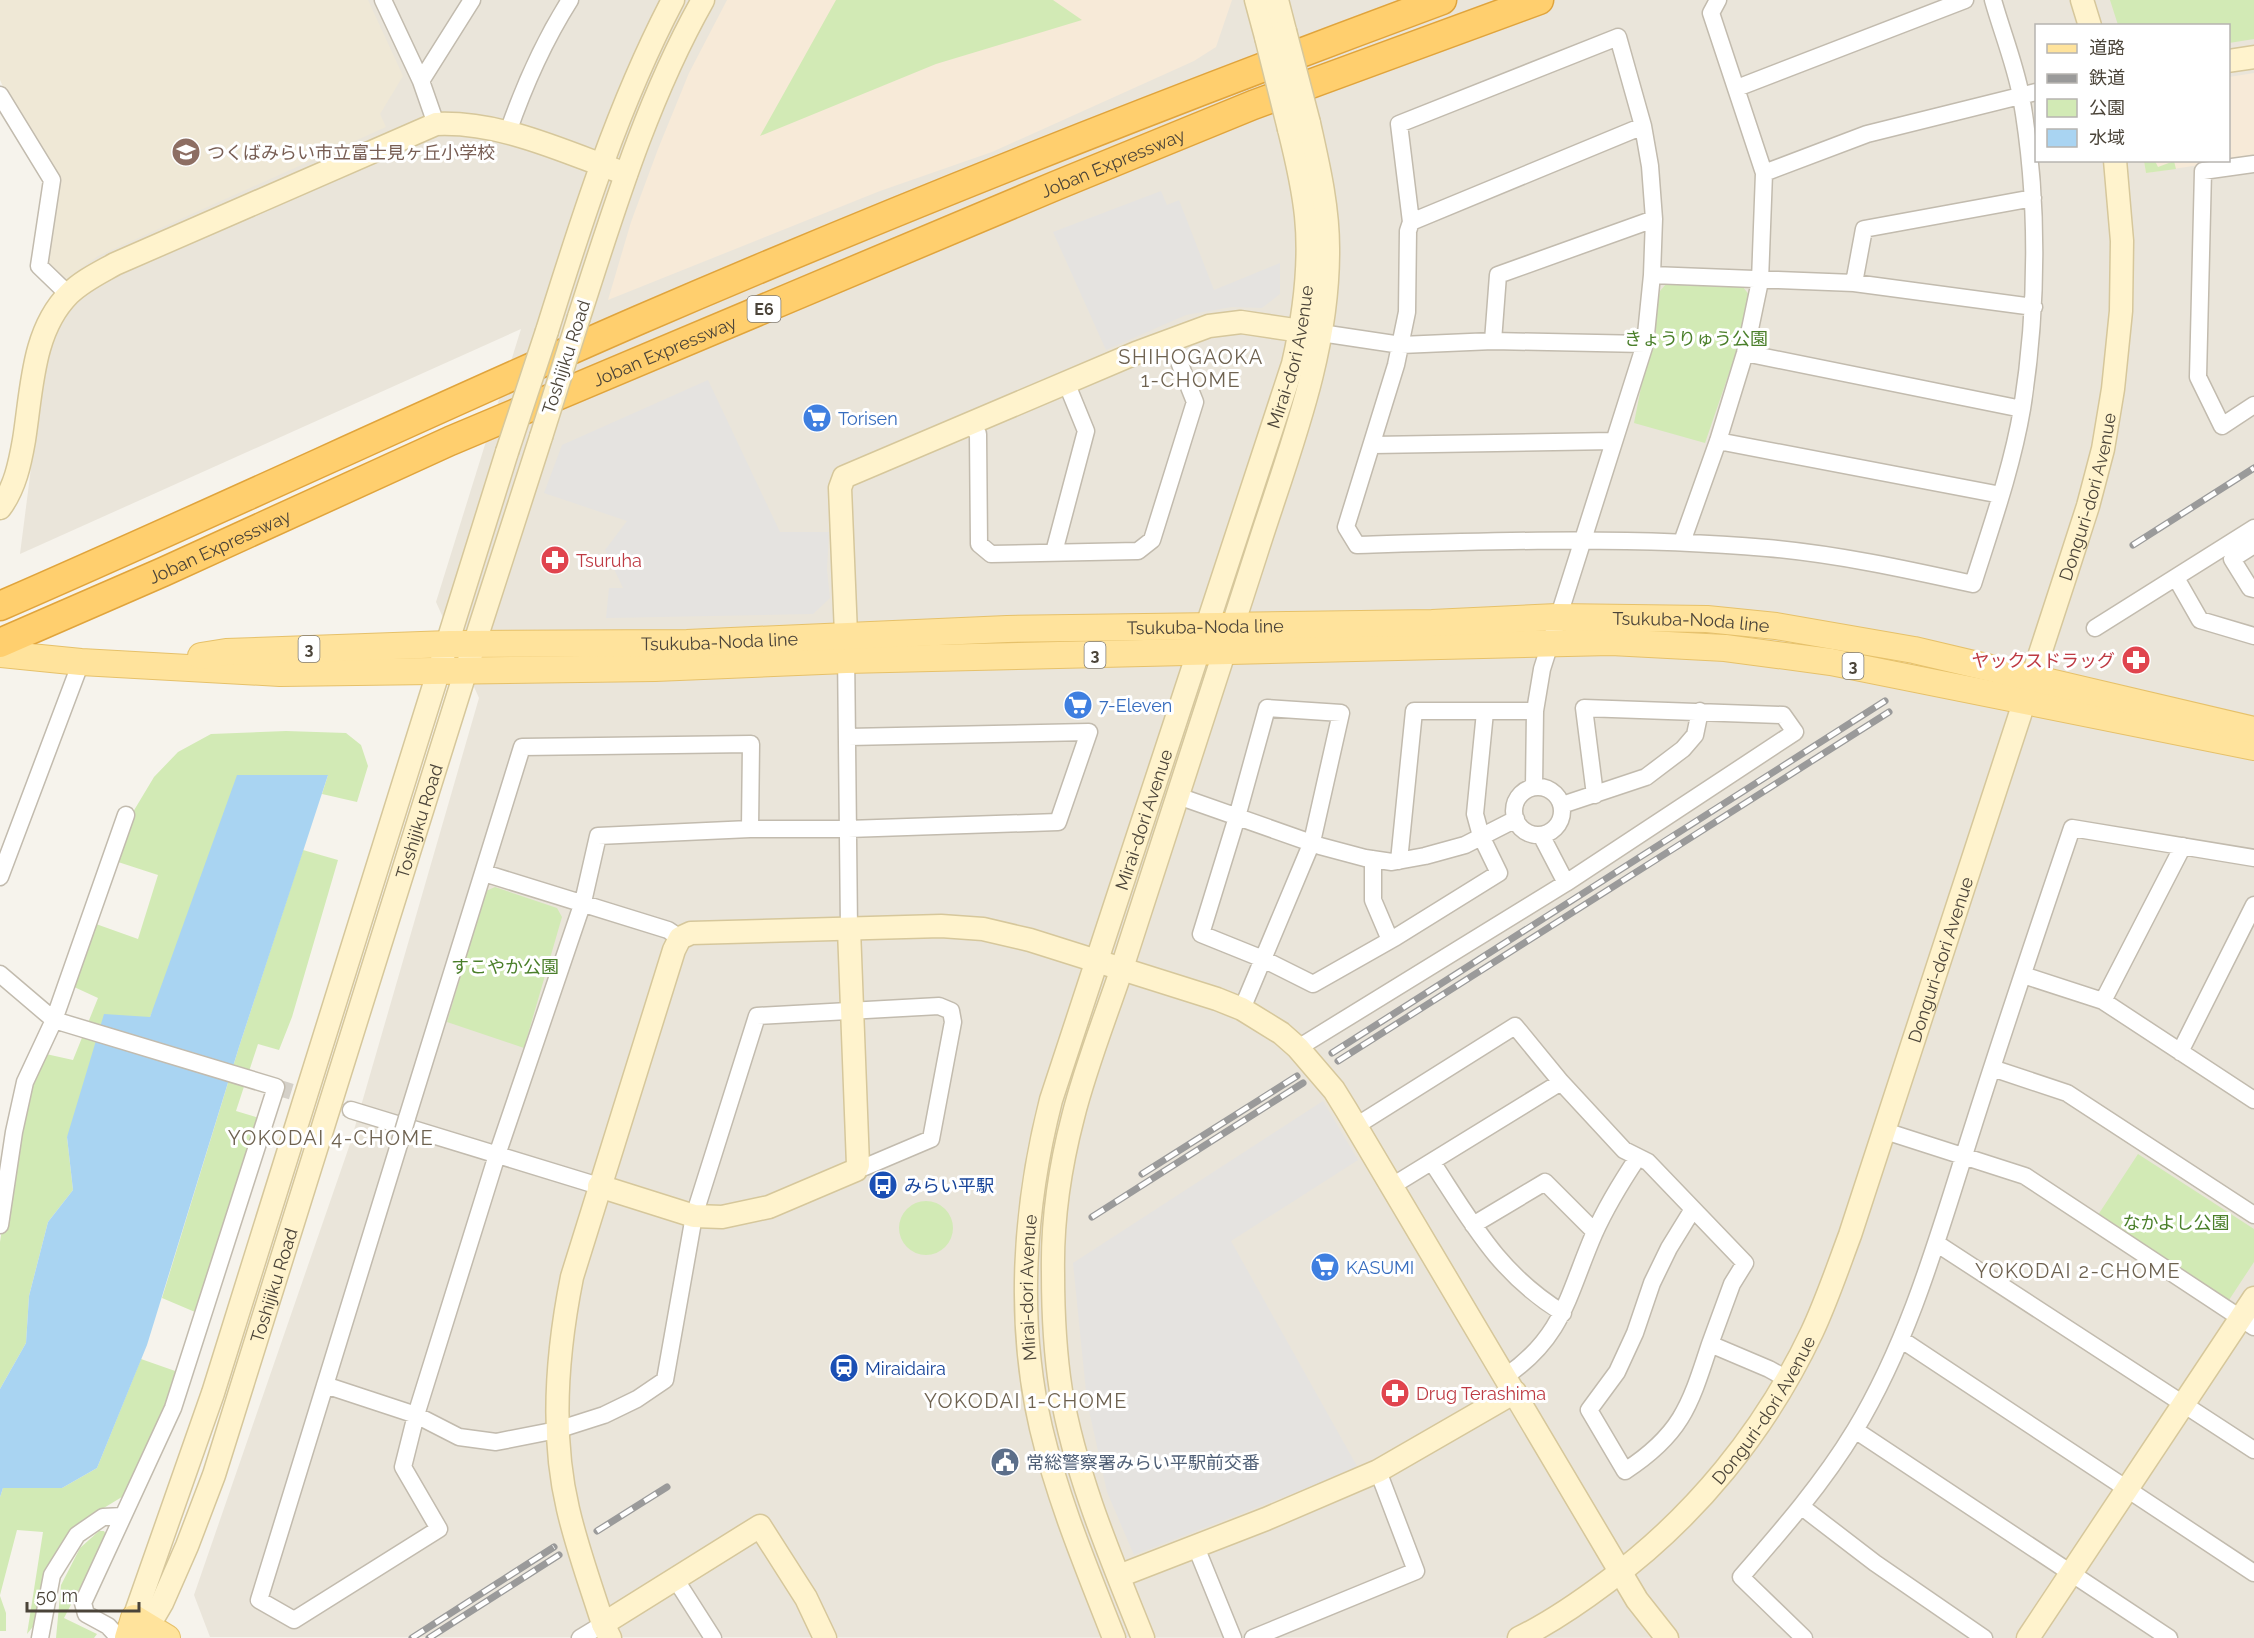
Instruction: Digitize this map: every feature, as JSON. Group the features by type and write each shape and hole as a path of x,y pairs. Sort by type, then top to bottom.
{"highway":[{"name":"Joban Expressway","path":"0,606 147,543 638,321 798,253 1243,74 1442,0"},
{"name":"Joban Expressway","path":"0,643 163,572 450,441 1054,186 1253,105 1539,0"}],"main road":[{"name":"Tsukuba-Noda line","path":"145,664 226,652 474,644 687,643 846,634 1007,629 1432,623 1557,617 1707,619 1776,626 1914,650 2028,689 2254,747"},
{"name":"Tsukuba-Noda line","path":"0,654 70,662 145,664 280,673 655,668 846,660 1611,642 1747,651 1831,662 2028,689 2254,730"}],"street":[{"path":"383,0 421,81 436,124"},
{"path":"421,81 472,0"},
{"path":"508,132 517,106 554,26 570,0"},
{"name":"Toshijiku Road","path":"138,1633 582,219 645,58 673,0"},
{"name":"Toshijiku Road","path":"138,1633 162,1603 214,1475 474,644 626,174 670,66 703,0"},
{"name":"Mirai-dori Avenue","path":"1143,1638 1088,1496 1068,1425 1058,1366 1053,1272 1058,1196 1073,1114 1297,431 1314,371 1306,277 1306,216 1301,181 1299,126 1275,34 1256,0"},
{"name":"Mirai-dori Avenue","path":"1275,34 1277,0"},
{"path":"1682,542 1718,441 1745,354 1761,281 1764,173 1711,13 1718,0"},
{"path":"1737,88 1965,0"},
{"path":"1534,788 1535,711 1542,669 1557,617 1582,540 1614,441 1645,344 1652,275 1654,219 1650,166 1643,126 1618,37 1399,124 1411,222 1408,231 1407,312 1401,345 1373,445 1346,527 1357,545 1582,540 1682,542 1769,548 1868,562 1973,584 2001,495 2022,409 2034,307 2029,94 1993,0"},
{"path":"2082,0 2089,24"},
{"path":"2230,62 2254,57"},
{"path":"1764,173 1867,134 2029,94"},
{"path":"1,99 52,180 39,266 68,294"},
{"path":"0,508 10,491 20,461 41,338 68,294 83,282 115,264 436,124 475,124 508,132 626,174"},
{"path":"1411,222 1643,126"},
{"name":"Donguri-dori Avenue","path":"1519,1638 1576,1605 1621,1571 1663,1537 1710,1488 1746,1444 1787,1379 1812,1332 1831,1288 1885,1131 2088,506 2103,448 2113,389 2121,311 2120,208 2115,162"},
{"path":"2254,164 2203,171 2198,377 2222,426 2254,405"},
{"path":"1854,283 1864,229 2032,198"},
{"path":"1493,341 1498,275 1654,219"},
{"path":"1652,275 1854,283 2034,307"},
{"path":"858,1167 849,929 846,634 840,488 844,477 1066,382 1170,339 1209,326 1241,322 1401,345 1493,341 1645,344"},
{"name":"Mirai-dori Avenue","path":"1114,1638 1064,1509 1041,1428 1033,1388 1026,1296 1028,1229 1040,1144 1051,1100 1096,960 1293,364 1311,332"},
{"path":"970,424 978,434 979,544 991,554 1138,551 1152,540 1195,402 1170,339"},
{"path":"1745,354 2022,409"},
{"path":"1054,552 1086,431 1066,382"},
{"path":"1373,445 1614,441"},
{"path":"1718,441 2001,495"},
{"path":"2095,628 2254,528"},
{"path":"2254,544 2232,559 2250,588 2254,589"},
{"path":"2176,578 2200,620 2254,636"},
{"path":"0,877 70,662"},
{"path":"1242,1009 1263,959 1312,842 1341,713 1267,708 1237,817 1200,934 1263,959 1313,984 1499,873 1481,836 1475,814 1485,712"},
{"path":"1298,1048 1566,883 1795,732 1783,715 1584,708 1595,795"},
{"path":"1399,861 1414,711 1535,711"},
{"path":"1562,805 1646,777 1683,750 1695,735 1700,711"},
{"path":"750,829 751,744 522,747 259,1600 294,1620 440,1529 403,1467 416,1415 497,1155 583,902 598,836 750,829 848,829 1058,822 1089,732 848,737"},
{"path":"1534,788 1548,789 1562,805 1560,821 1549,833 1541,835 1526,831 1516,819 1516,803 1520,796 1534,788"},
{"path":"1178,796 1312,842 1373,860 1399,861 1465,845 1516,819"},
{"path":"0,1225 25,1082 59,1022 126,815"},
{"path":"1804,1638 1741,1577 1802,1507 1855,1430 1902,1340 1919,1298 2072,828 2254,858"},
{"path":"1541,835 1566,883"},
{"path":"2103,1001 2183,846"},
{"path":"1373,860 1373,900 1390,940"},
{"path":"484,873 669,930 680,938"},
{"path":"2180,1052 2254,905"},
{"path":"606,1631 568,1509 557,1430 559,1362 564,1316 572,1276 674,950 680,938 691,933 941,926 983,929 1030,940 1242,1009 1281,1033 1298,1048 1334,1090 1511,1384 1637,1600 1667,1638"},
{"path":"0,974 59,1022 276,1087 173,1408 83,1603 86,1614 108,1626 138,1633"},
{"path":"2023,975 2103,1001 2254,1100"},
{"path":"326,1385 416,1415 459,1437 496,1442 557,1430 604,1415 637,1399 665,1380 694,1216 757,1016 939,1006 951,1011 953,1022 931,1139 865,1167 858,1167 849,1174 769,1207 722,1217 694,1216 351,1110"},
{"path":"1356,1126 1515,1026 1561,1082 1624,1150 1648,1162 1745,1263 1732,1284 1694,1393 1681,1419 1651,1454 1625,1471 1588,1410 1617,1372 1634,1335 1652,1283 1669,1248 1693,1209"},
{"path":"1992,1068 2067,1093 2254,1215"},
{"path":"1392,1186 1561,1082"},
{"path":"1885,1131 2025,1176 2248,1322"},
{"path":"1119,1576 1196,1547 1378,1471 1511,1384 1552,1332 1563,1313 1595,1232 1638,1157"},
{"path":"1432,1161 1492,1252 1521,1283 1543,1301 1563,1313"},
{"path":"1473,1225 1545,1182 1595,1232"},
{"path":"1936,1243 2254,1450"},
{"path":"2028,1638 2184,1404 2248,1322 2254,1299"},
{"path":"1902,1340 2254,1573"},
{"path":"1710,1344 1787,1379"},
{"path":"1855,1430 2169,1638"},
{"path":"1253,1638 1416,1571 1378,1471"},
{"path":"1802,1507 1875,1563 1984,1638"},
{"path":"40,1638 52,1575 77,1535 103,1517 123,1516"},
{"path":"580,1638 606,1631 676,1580 760,1526 806,1598 825,1638"},
{"path":"1196,1547 1233,1638"},
{"path":"676,1580 713,1638"}],"shaded area":[{"name":"つくばみらい市立富士見ヶ丘小学校","path":"0,0 368,0 403,76 380,114 386,127 98,256 66,279 44,258 57,177 8,98 0,80"},
{"path":"91,0 2254,0 2254,1638 210,1637 194,1595 350,1144 479,698 436,602 521,329 20,554"},
{"path":"727,0 1232,0 1216,47 1194,61 992,152 880,191 608,300 631,222 658,149 689,73"},
{"path":"2254,73 2254,157 2230,161 2230,77"},
{"path":"2144,162 2220,162 2146,173"},
{"path":"1161,191 1167,205 1179,200 1214,290 1280,263 1280,294 1262,308 1232,307 1186,315 1106,350 1053,232"},
{"path":"708,380 780,532 829,532 827,570 830,598 813,614 606,618 609,588 623,588 605,550 627,521 544,493 562,445"},
{"path":"1323,1101 1358,1160 1231,1241 1358,1468 1134,1555 1107,1492 1087,1401 1073,1263"}],"green space":[{"path":"836,0 1053,0 1082,20 936,64 760,136"},
{"path":"2110,0 2254,0 2254,39 2230,43 2230,24 2118,24"},
{"path":"2144,162 2156,162 2158,167 2174,162 2176,169 2146,173"},
{"name":"きょうりゅう公園","path":"1666,284 1743,287 1750,296 1736,353 1705,443 1634,423 1660,291"},
{"path":"286,731 346,733 361,745 368,766 357,802 322,794 328,775 154,1008 67,1137 73,1190 48,1222 29,1296 26,1343 0,1389 0,1242 13,1155 29,1091 46,1054 73,1060 98,998 72,986 96,924 138,939 158,875 115,861 130,817 154,777 178,752 211,734"},
{"path":"303,850 338,860 292,1017 279,1050 258,1044 236,1111 259,1118 195,1312 162,1298 239,1047"},
{"name":"すこやか公園","path":"495,887 557,908 562,917 524,1048 447,1022 486,891"},
{"name":"なかよし公園","path":"2138,1154 2254,1229 2254,1262 2229,1300 2098,1215"},
{"path":"926,1201 936,1203 945,1209 951,1218 953,1228 951,1238 945,1247 936,1253 926,1255 916,1253 907,1247 901,1238 899,1228 901,1218 907,1209 916,1203"},
{"path":"141,1359 178,1372 165,1414 130,1492 76,1525 45,1576 36,1623 27,1634 43,1532 17,1530 0,1595 0,1497 3,1488 62,1488 97,1468"},
{"path":"99,1531 104,1531 107,1536 64,1618 97,1634 94,1638 56,1638 61,1585 80,1548"},
{"path":"0,1596 6,1613 6,1631 0,1631"}],"water":[{"path":"237,775 328,775 239,1047 147,1345 97,1468 62,1488 3,1488 0,1497 0,1389 26,1343 29,1296 48,1222 73,1190 67,1137 104,1014 150,1017"}],"tunnel":[{"path":"276,1087 351,1110"}],"railway":[{"path":"2133,545 2254,468"},
{"path":"1332,1053 1885,701"},
{"path":"1338,1061 1889,712"},
{"path":"1142,1174 1297,1076"},
{"path":"1092,1217 1303,1083"},
{"path":"597,1531 667,1487"},
{"path":"412,1638 554,1547"},
{"path":"429,1638 559,1555"}],"place":[{"name":"つくばみらい市立富士見ヶ丘小学校","path":"186,152"},
{"name":"Torisen","path":"817,418"},
{"name":"Tsuruha","path":"555,560"},
{"name":"ヤックスドラッグ","path":"2136,660"},
{"name":"7-Eleven","path":"1078,705"},
{"name":"みらい平駅","path":"883,1185"},
{"name":"KASUMI","path":"1325,1267"},
{"name":"Miraidaira","path":"844,1368"},
{"name":"Drug Terashima","path":"1395,1393"},
{"name":"常総警察署みらい平駅前交番","path":"1005,1462"}],"district":[{"name":"SHIHOGAOKA 1-CHOME","path":"1191,368"},
{"name":"YOKODAI 4-CHOME","path":"331,1138"},
{"name":"YOKODAI 2-CHOME","path":"2078,1271"},
{"name":"YOKODAI 1-CHOME","path":"1026,1401"}]}
